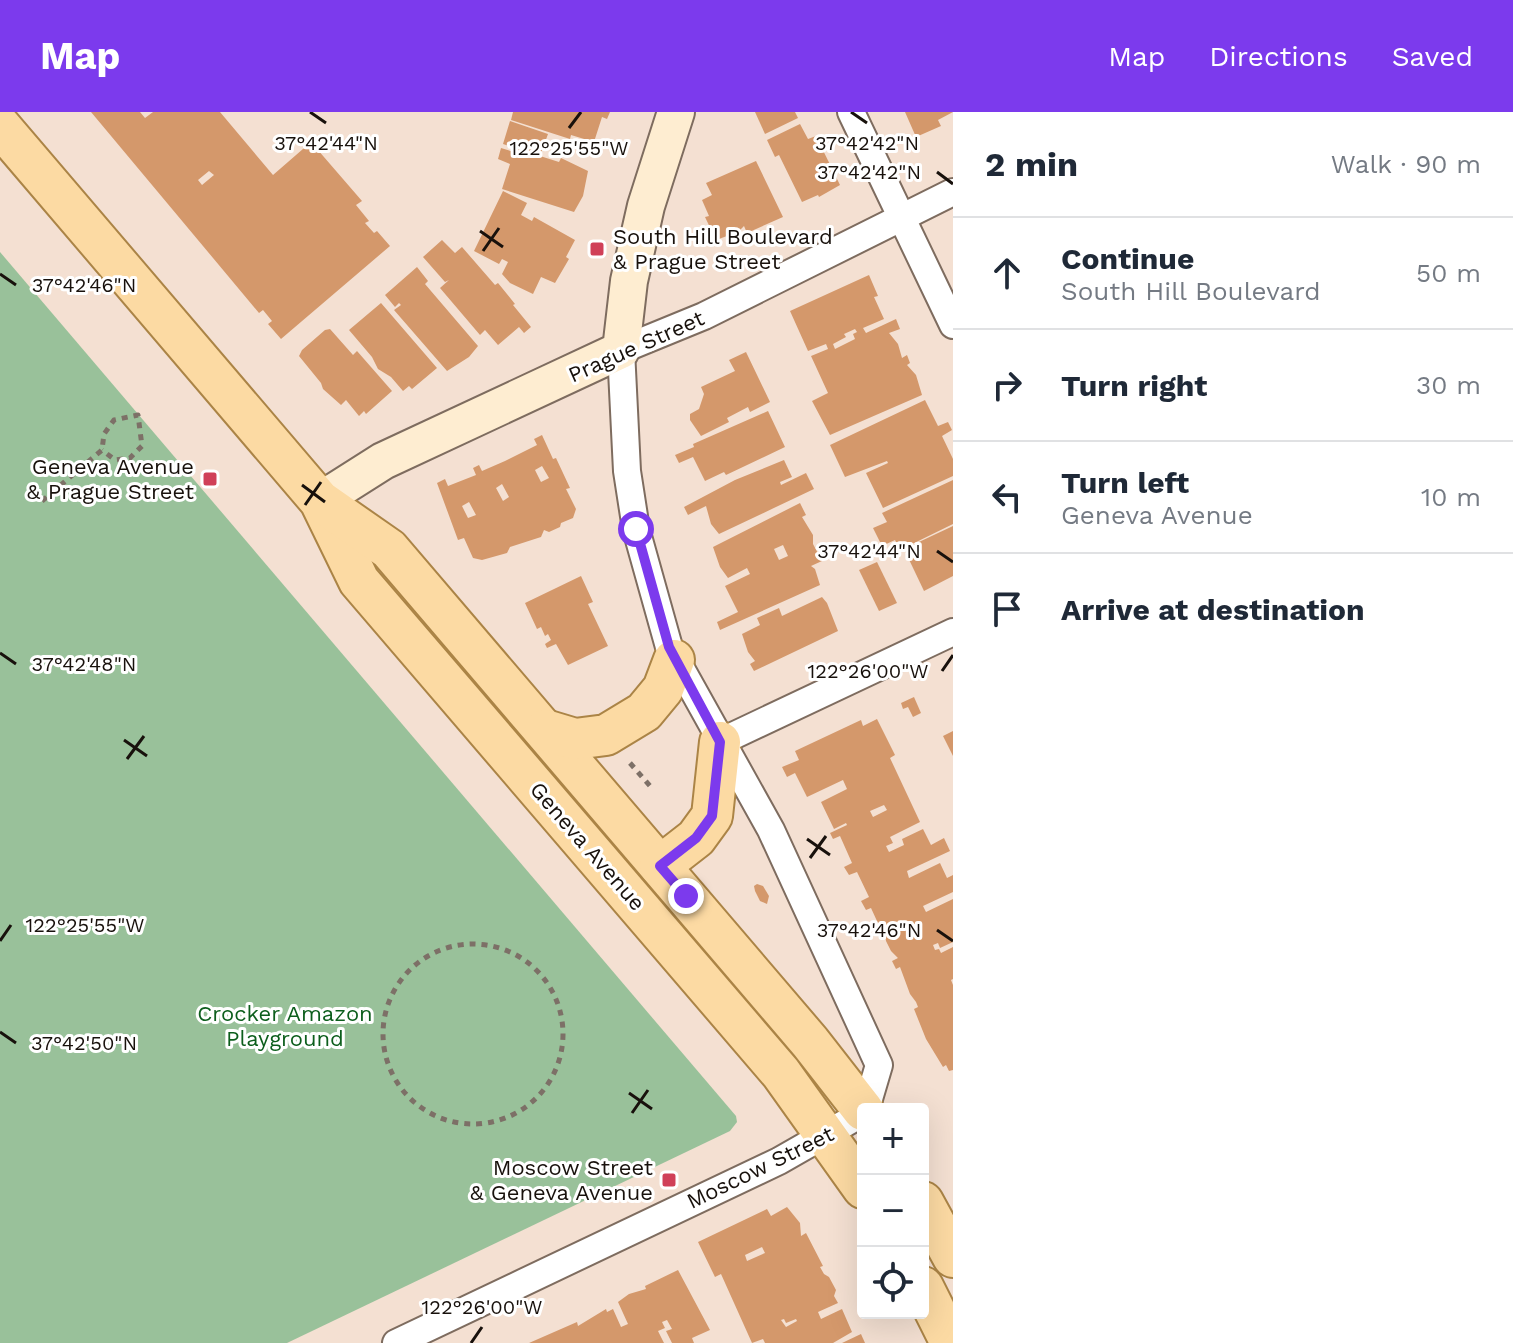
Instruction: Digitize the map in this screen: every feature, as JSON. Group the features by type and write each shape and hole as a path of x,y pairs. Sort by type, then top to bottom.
{"main road":[{"name":"Geneva Avenue","path":"0,126 320,501 359,581 781,1073 857,1179"},
{"name":"Geneva Avenue","path":"320,501 389,549 810,1042 858,1103"},
{"path":"545,730 575,739 606,735 644,712 663,689 674,660"},
{"path":"660,866 696,838 712,816 720,742"},
{"path":"929,1213 953,1257"},
{"path":"929,1299 951,1343"}],"street":[{"path":"676,112 646,206 629,281 621,350 627,471 634,514 659,615 674,660 771,830 879,1065 867,1103"},
{"path":"851,112 953,325"},
{"name":"Prague Street","path":"320,501 383,461 621,350 704,316 953,192"},
{"path":"720,742 953,632"},
{"name":"Moscow Street","path":"396,1343 828,1135 857,1116"}],"path":[{"path":"42,501 102,450 104,434 114,420 138,415 142,446 130,458 115,460 102,450"},
{"path":"625,757 651,787"},
{"path":"483,944 516,954 539,971 562,1012 564,1039 556,1072 537,1099 500,1121 464,1124 437,1117 416,1103 398,1085 388,1065 383,1025 386,1007 394,989 415,963 439,949 483,944"}],"green space":[{"name":"Crocker Amazon Playground","path":"0,252 736,1116 737,1122 730,1131 287,1343 0,1343"}],"building":[{"path":"91,112 140,112 145,118 153,112 220,112 273,175 311,142 362,201 356,205 369,221 365,223 390,246 281,339 268,324 272,321 263,310 259,313","holes":["209,171 214,175 202,185 198,180"]},
{"path":"513,112 610,112 607,119 602,117 594,142 571,135 570,139 511,120"},
{"path":"755,112 795,112 798,118 765,134"},
{"path":"905,112 953,112 938,120 941,126 916,137"},
{"path":"510,121 548,134 540,156 559,162 561,158 588,171 583,196 574,212 502,189 510,164 498,159 501,148 514,152 515,148 503,144"},
{"path":"800,124 808,139 816,136 840,185 802,202 779,155 775,157 767,140"},
{"path":"756,161 783,217 747,233 744,226 738,232 716,240 705,217 709,216 702,200 712,195 706,183"},
{"path":"503,191 527,203 521,215 532,221 534,217 575,240 566,257 569,259 555,283 541,277 533,294 510,283 502,274 508,262 502,259 499,264 474,251"},
{"path":"442,240 455,253 462,247 495,285 498,283 531,327 524,333 519,327 498,345 485,330 480,335 440,288 449,280 445,282 423,257"},
{"path":"417,267 428,281 425,284 478,346 469,357 447,371 394,310 401,305 399,303 395,307 385,295"},
{"path":"869,275 884,319 863,328 866,333 896,319 900,329 889,333 898,344 902,358 907,355 910,363 907,365 916,375 922,395 830,435 812,401 828,393 811,356 828,349 826,344 808,351 790,311","holes":["855,329 857,332 853,334 855,339 835,349 833,344 846,337 844,334"]},
{"path":"381,303 437,368 412,389 409,386 403,391 391,377 378,369 349,330"},
{"path":"330,329 353,355 357,351 392,391 366,414 364,411 359,416 346,400 341,405 323,389 299,356 302,350"},
{"path":"746,352 770,402 750,412 748,407 727,418 729,422 701,436 690,420 690,414 699,409 704,394 701,387 735,371 729,360"},
{"path":"925,400 938,426 948,422 952,430 942,436 953,459 953,476 883,508 866,473 887,461 845,477 830,445"},
{"path":"768,411 785,447 726,475 724,472 705,481 693,457 679,463 675,455 694,447 693,444"},
{"path":"542,435 553,459 556,458 576,509 573,518 549,532 544,530 541,537 510,547 507,553 482,560 473,558 464,538 458,540 437,483 445,479 448,486 476,475 473,468 479,465 482,471 505,461 537,445 534,439","holes":["542,466 549,478 541,482 535,470","502,484 509,497 503,501 496,488","469,502 476,515 468,518 462,506"]},
{"path":"784,460 792,477 780,482 781,485 806,473 814,489 719,534 711,524 706,506 688,515 684,507 735,480"},
{"path":"953,480 953,524 900,550 895,540 882,546 873,528 887,522 882,513"},
{"path":"800,503 806,515 802,517 813,535 813,544 822,561 811,566 820,585 720,630 717,622 738,612 725,586 750,574 747,568 728,578 720,567 713,547","holes":["783,545 788,556 779,560 774,549"]},
{"path":"953,526 953,576 924,591 904,549"},
{"path":"877,562 897,603 879,611 859,570"},
{"path":"581,576 593,602 588,604 608,646 568,665 556,644 547,648 545,644 551,640 541,627 537,629 525,603"},
{"path":"822,597 838,631 754,671 750,664 755,661 748,652 742,634 760,625 757,618 779,608 782,616"},
{"path":"914,697 921,713 913,717 908,707 903,709 901,703"},
{"path":"877,719 895,755 890,758 920,822 890,837 893,843 886,846 889,852 904,845 902,839 923,829 931,845 944,838 950,851 907,871 909,878 940,863 947,878 953,875 953,892 923,906 926,912 953,899 953,942 940,948 938,943 933,945 941,953 953,947 953,1070 949,1071 946,1065 943,1067 926,1039 914,1009 918,1007 916,1002 900,967 896,969 892,961 898,958 886,941 885,932 891,928 882,932 871,908 866,910 861,901 869,897 857,872 849,875 844,867 852,863 840,836 833,839 830,833 847,825 834,829 821,802 847,789 843,780 807,797 795,773 787,777 782,767 799,760 795,751 861,720 863,726","holes":["884,805 887,810 873,817 870,811"]},
{"path":"953,731 953,756 943,736"},
{"path":"757,884 763,886 769,896 767,904 760,901 755,891"},
{"path":"787,1207 800,1223 801,1236 806,1233 823,1266 820,1267 836,1290 834,1296 838,1303 818,1312 821,1319 842,1309 852,1332 833,1343 765,1343 763,1339 752,1343 721,1274 715,1277 698,1242 767,1209 771,1216","holes":["762,1247 765,1253 747,1261 745,1255","784,1319 786,1323 797,1321 786,1327 781,1320"]},
{"path":"678,1270 710,1330 692,1338 694,1343 672,1343 666,1331 672,1329 667,1320 662,1322 665,1328 658,1331 664,1343 529,1343 577,1322 578,1326 606,1309 607,1312 613,1309 621,1327 628,1324 618,1302"},
{"path":"861,1334 865,1343 842,1343"}],"place":[{"name":"South Hill Boulevard & Prague Street","path":"597,249"},
{"name":"Geneva Avenue & Prague Street","path":"210,479"},
{"name":"Moscow Street & Geneva Avenue","path":"669,1180"}],"route":[{"path":"636,529 674,660 720,742 712,816 696,838 660,866 686,896"}]}
